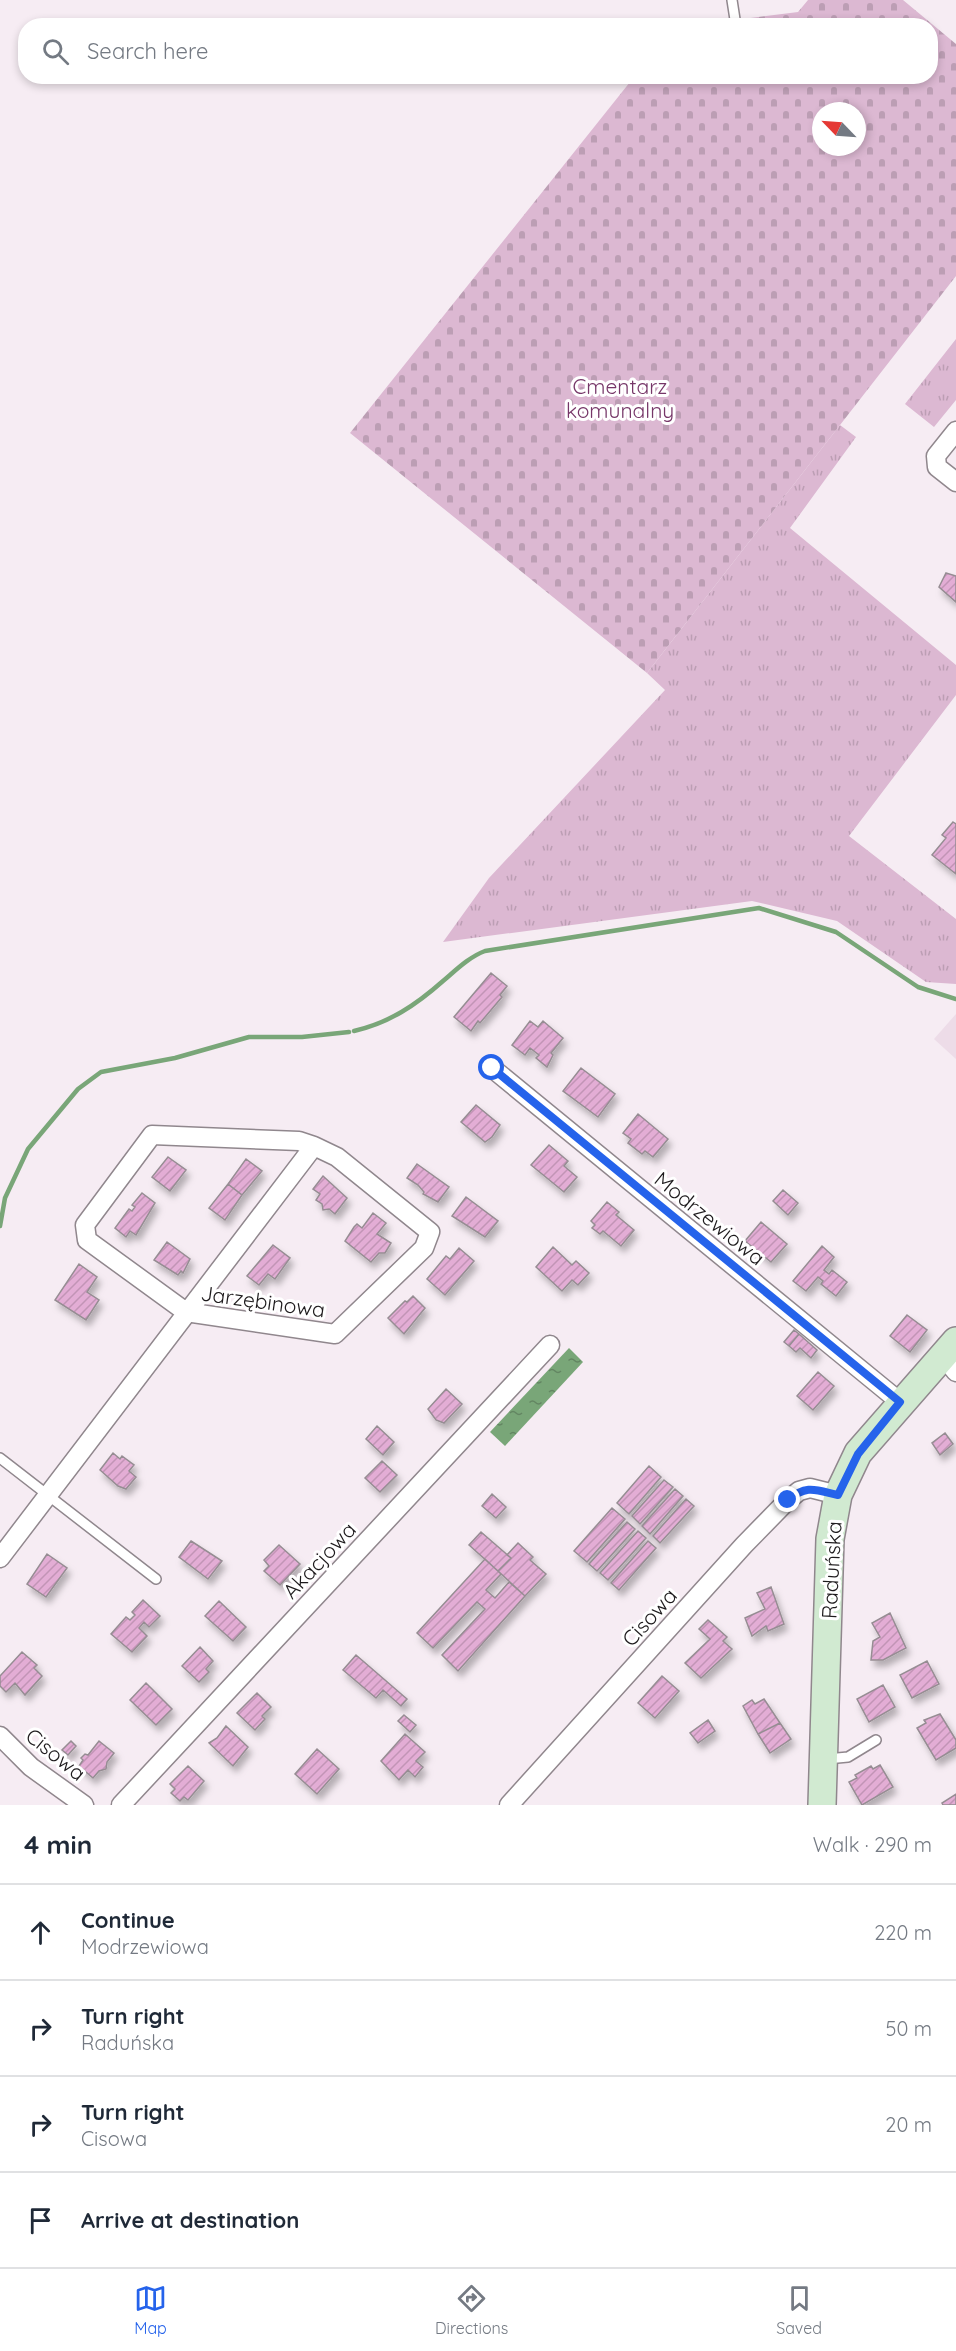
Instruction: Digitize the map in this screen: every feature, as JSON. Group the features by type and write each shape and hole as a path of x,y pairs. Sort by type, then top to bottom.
{"street":[{"path":"956,431 936,456 937,467 956,482"},
{"name":"Modrzewiowa","path":"492,1068 900,1402"},
{"name":"Jarzębinowa","path":"152,1135 299,1141 314,1146 337,1157 430,1232 424,1248 335,1334 186,1312 87,1240 85,1225 152,1135"},
{"name":"Jarzębinowa","path":"0,1558 314,1146"},
{"name":"Akacjowa","path":"121,1805 550,1345"},
{"name":"Raduńska","path":"822,1805 831,1539 838,1495 858,1454 900,1402 952,1356"},
{"name":"Cisowa","path":"509,1805 744,1545 788,1500 799,1491 810,1488 838,1495"},
{"name":"Cisowa","path":"0,1736 31,1767 84,1805"}],"lane":[{"path":"732,0 735,18"},
{"path":"0,1458 156,1579"},
{"path":"824,1759 849,1757 876,1740"}],"shaded area":[{"path":"956,1014 956,1059 934,1039"}],"green space":[{"name":"Cmentarz komunalny","path":"808,0 903,0 925,18 751,18 798,12"},
{"name":"Cmentarz komunalny","path":"938,29 956,44 956,276 647,673 350,433 628,84 938,84"},
{"path":"956,339 956,400 934,427 905,404"},
{"path":"840,425 856,437 790,528 956,665 956,695 849,836 956,919 956,984 926,982 837,921 752,901 443,942 489,878 665,690 647,673"}],"water":[{"path":"569,1348 583,1362 505,1446 490,1432"}],"building":[{"path":"946,573 956,576 956,602 939,587"},
{"path":"953,822 956,824 956,874 932,855 946,838 942,835"},
{"path":"491,973 507,986 500,995 502,997 471,1031 454,1017"},
{"path":"530,1021 538,1027 543,1021 563,1038 551,1053 553,1055 547,1067 536,1058 539,1055 530,1048 525,1055 512,1045"},
{"path":"581,1068 615,1094 598,1117 563,1091"},
{"path":"476,1105 500,1125 492,1137 485,1142 461,1122"},
{"path":"638,1114 668,1139 653,1157 645,1151 642,1154 628,1143 631,1139 623,1133"},
{"path":"549,1145 568,1161 564,1166 577,1177 564,1192 531,1165"},
{"path":"168,1157 186,1170 170,1191 152,1177"},
{"path":"246,1159 262,1171 242,1195 228,1184"},
{"path":"417,1164 449,1187 438,1202 423,1194 424,1192 418,1185 407,1178"},
{"path":"323,1176 347,1198 335,1214 329,1209 323,1210 322,1204 316,1200 320,1194 313,1189"},
{"path":"228,1184 242,1195 225,1220 209,1208"},
{"path":"783,1190 798,1203 788,1215 773,1201"},
{"path":"142,1193 155,1203 136,1235 130,1231 126,1237 115,1228 129,1209 132,1211 135,1207 132,1205"},
{"path":"466,1197 498,1221 485,1237 452,1216"},
{"path":"607,1202 619,1212 616,1215 634,1230 621,1246 603,1231 600,1234 592,1228 595,1225 591,1221"},
{"path":"373,1213 386,1223 377,1234 391,1243 385,1253 379,1253 371,1262 345,1241 357,1224 362,1228"},
{"path":"761,1222 787,1244 771,1262 745,1241"},
{"path":"167,1242 190,1259 183,1273 181,1271 178,1275 154,1260"},
{"path":"273,1245 290,1258 275,1279 268,1274 259,1285 247,1276"},
{"path":"822,1246 834,1257 824,1270 829,1274 832,1270 847,1282 836,1296 821,1284 823,1281 818,1277 806,1291 793,1281"},
{"path":"553,1247 572,1265 576,1261 589,1273 578,1285 572,1280 562,1291 536,1267"},
{"path":"459,1248 474,1261 445,1295 427,1279 446,1256 450,1259"},
{"path":"79,1264 97,1277 87,1292 99,1300 86,1320 55,1300"},
{"path":"413,1296 425,1308 404,1334 388,1318"},
{"path":"907,1315 927,1330 910,1352 890,1336"},
{"path":"794,1330 799,1334 789,1346 784,1342"},
{"path":"799,1334 817,1350 811,1358 800,1348 796,1352 789,1346"},
{"path":"818,1372 834,1386 813,1410 797,1396"},
{"path":"446,1389 462,1404 444,1423 436,1420 428,1409"},
{"path":"377,1426 394,1442 383,1455 366,1439"},
{"path":"945,1433 953,1444 940,1455 932,1443"},
{"path":"113,1453 120,1459 122,1456 134,1465 129,1471 136,1477 126,1489 118,1486 100,1470"},
{"path":"382,1461 397,1475 380,1492 365,1478"},
{"path":"649,1466 661,1477 629,1514 617,1503"},
{"path":"664,1480 673,1487 640,1524 632,1516"},
{"path":"675,1489 683,1496 650,1534 642,1526"},
{"path":"492,1494 506,1507 496,1518 482,1506"},
{"path":"686,1499 694,1506 660,1543 653,1536"},
{"path":"612,1508 625,1519 587,1562 574,1551"},
{"path":"627,1522 635,1529 597,1571 589,1564"},
{"path":"638,1531 646,1538 608,1580 600,1573"},
{"path":"481,1532 511,1558 498,1571 469,1545"},
{"path":"191,1541 222,1561 208,1579 179,1557"},
{"path":"648,1541 656,1548 619,1590 611,1583"},
{"path":"518,1543 533,1557 530,1560 546,1574 525,1596 498,1571 511,1558 507,1555"},
{"path":"279,1545 300,1564 280,1585 264,1571 269,1566 264,1560"},
{"path":"47,1554 67,1568 46,1597 27,1584"},
{"path":"485,1559 501,1574 486,1590 495,1598 509,1582 525,1596 458,1671 442,1655 485,1609 477,1602 433,1648 417,1633"},
{"path":"771,1587 784,1624 768,1631 766,1626 752,1636 745,1618 765,1609 757,1593"},
{"path":"143,1600 160,1616 149,1627 144,1622 139,1628 147,1636 132,1652 111,1634 126,1617 130,1620 135,1615 132,1612"},
{"path":"219,1601 246,1627 233,1641 205,1616"},
{"path":"890,1613 906,1648 883,1660 871,1660 873,1641 880,1637 872,1623"},
{"path":"708,1620 727,1637 723,1641 732,1649 701,1678 685,1663 710,1639 699,1629"},
{"path":"200,1647 213,1661 206,1669 209,1672 199,1682 182,1666"},
{"path":"22,1652 37,1665 34,1668 42,1676 25,1695 15,1683 6,1692 0,1686 0,1676"},
{"path":"356,1655 407,1699 401,1706 383,1690 376,1698 343,1670"},
{"path":"927,1661 939,1684 912,1698 900,1675"},
{"path":"662,1676 679,1691 655,1718 638,1703"},
{"path":"146,1683 172,1709 156,1725 130,1700"},
{"path":"883,1685 895,1707 869,1722 857,1699"},
{"path":"257,1693 271,1707 262,1716 265,1719 255,1730 237,1713"},
{"path":"764,1699 780,1723 758,1734 743,1706 752,1700 755,1704"},
{"path":"940,1714 956,1740 956,1748 936,1760 917,1728 926,1723 924,1720"},
{"path":"404,1715 416,1725 410,1732 398,1721"},
{"path":"708,1720 715,1731 698,1743 690,1733"},
{"path":"780,1723 791,1739 770,1753 758,1734"},
{"path":"226,1726 248,1747 233,1766 209,1743 217,1738"},
{"path":"405,1734 425,1752 416,1761 423,1767 415,1777 408,1770 399,1780 381,1761"},
{"path":"71,1741 76,1746 68,1755 62,1750"},
{"path":"99,1741 114,1753 107,1762 106,1769 99,1771 93,1778 79,1766 83,1760 81,1758 85,1754 88,1755"},
{"path":"317,1749 339,1769 317,1794 295,1774"},
{"path":"880,1765 893,1787 862,1805 849,1782 857,1778 855,1775 871,1766 873,1769"},
{"path":"188,1766 204,1781 188,1800 184,1797 180,1801 171,1793 175,1789 170,1784"},
{"path":"956,1794 956,1805 943,1805 942,1803"}],"waterway":[{"path":"354,1031 367,1028 402,1012 423,998 468,960 485,951 759,908 836,932 918,987 956,999"},
{"path":"0,1226 5,1198 28,1149 78,1089 101,1072 175,1058 249,1037 302,1037 349,1032"}],"route":[{"path":"492,1068 900,1402 858,1454 838,1495 810,1488 799,1491 788,1500"}]}
